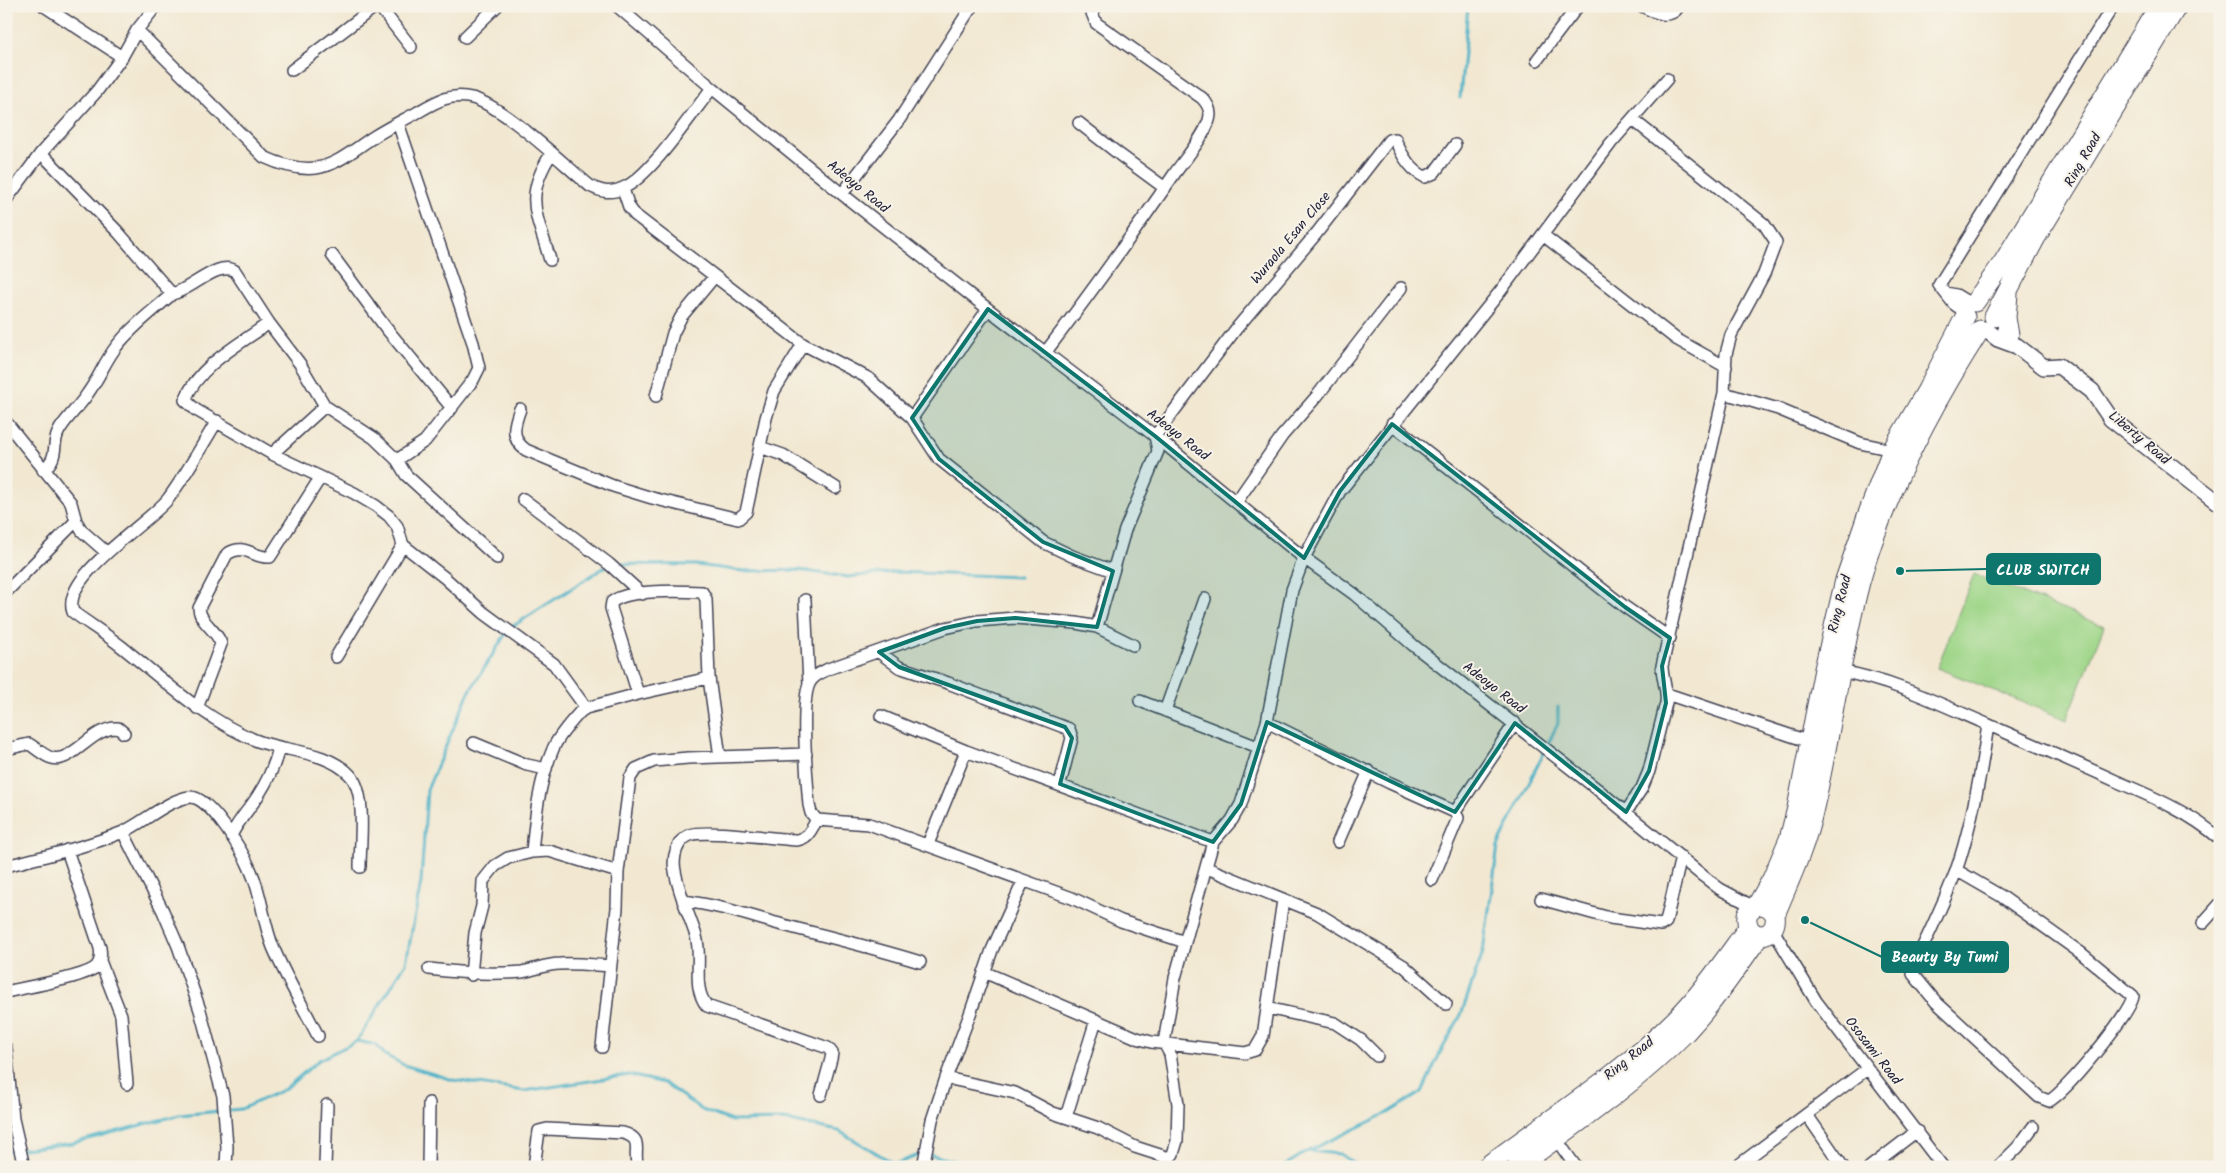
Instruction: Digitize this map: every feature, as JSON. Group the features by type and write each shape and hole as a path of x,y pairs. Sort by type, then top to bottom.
{"main road":[{"name":"Ring Road","path":"1486,1167 1540,1129 1624,1064 1676,1020 1760,921 1772,879 1789,839 1798,808 1824,669 1846,580 1867,516 1892,450 1927,390 1969,309 2004,261 2160,6"},
{"name":"Ring Road","path":"1517,1167 1635,1079 1687,1031 1708,1007 1760,921 1805,841 1813,813 1839,671 1861,581 1880,520 1938,398 1988,324 2035,239 2177,6"},
{"path":"2008,289 2006,318 2013,341"},
{"path":"1982,301 1988,304 1992,310 1988,324 1970,327 1969,309 1982,301"}],"street":[{"path":"44,6 122,57"},
{"path":"6,200 41,153 97,91 122,57 137,30 156,6"},
{"path":"292,70 378,6 411,48"},
{"path":"465,37 497,6"},
{"name":"Adeoyo Road","path":"617,6 712,88 842,194 988,309 1155,436 1237,501 1304,558 1354,594 1413,644 1515,723 1760,921"},
{"path":"842,194 899,120 972,6"},
{"path":"1045,352 1143,221 1206,126 1210,116 1209,109 1202,98 1096,23 1092,13 1095,6"},
{"path":"1537,60 1578,6"},
{"path":"1642,6 1664,15 1670,14 1679,6"},
{"path":"1969,309 1956,296 1946,293 1939,285 2112,6"},
{"path":"137,30 264,157 274,162 303,168 316,168 328,164 398,123 450,96 471,98 483,102 506,116 590,186 602,192 622,189 638,178 653,163 712,88"},
{"path":"946,1078 1016,1093 1053,1112 1098,1128 1169,1163 1177,1141 1178,1104 1170,1054 1164,1043 1175,978 1213,842 1232,820 1240,804 1267,722 1292,590 1304,558 1340,491 1543,235 1591,169 1667,79"},
{"path":"1626,812 1642,788 1649,771 1668,694 1662,678 1662,666 1670,638 1724,393 1726,354 1731,335 1764,274 1776,242 1764,224 1694,166 1632,119"},
{"path":"397,460 425,440 473,380 479,368 398,123"},
{"path":"1079,123 1120,156 1165,188"},
{"name":"Wuraola Esan Close","path":"1155,436 1236,329 1316,234 1389,140 1395,139 1399,150 1415,172 1425,177 1434,173 1455,145"},
{"path":"41,153 118,232 172,294"},
{"path":"550,260 533,204 534,190 539,172 551,154"},
{"path":"622,189 629,207 635,215 714,277 803,344 868,378 912,418 939,459 1043,542 1072,556 1113,571"},
{"path":"1543,235 1676,339 1726,367"},
{"path":"332,255 386,328 452,408"},
{"path":"43,470 51,463 56,446 56,438 60,429 89,392 115,348 128,333 172,294 181,292 220,268 230,268 235,271 269,323 300,364 325,406 374,438 397,460 406,475 497,558"},
{"path":"656,396 673,333 681,317 714,277"},
{"path":"1237,501 1282,436 1317,396 1400,288"},
{"path":"912,418 988,309"},
{"path":"269,323 206,369 189,390 185,400 189,405 272,454 354,493 389,516 397,526 402,545 445,578 484,613 554,664 586,708"},
{"name":"Liberty Road","path":"1988,324 2013,341 2044,367 2059,366 2092,391 2111,419 2220,504"},
{"path":"520,409 514,431 517,442 526,450 613,486 652,498 738,519 746,512 766,418 774,391 803,344"},
{"path":"1724,393 1778,409 1860,443 1892,450"},
{"path":"272,454 325,406"},
{"path":"218,421 167,499 147,520 106,552 72,594 70,605 73,612 216,721 279,748 315,756 337,764 350,775 356,784 360,798 360,867"},
{"path":"1392,424 1625,607 1670,638"},
{"path":"8,426 71,503 76,521 82,531 106,552"},
{"path":"1097,627 1125,530 1158,451 1155,436"},
{"path":"760,448 783,455 836,488"},
{"path":"197,708 221,644 216,634 200,615 199,608 227,554 239,549 249,550 264,558 270,557 320,478"},
{"path":"523,499 609,564 642,594"},
{"path":"6,592 34,566 76,521"},
{"path":"336,657 402,545"},
{"path":"638,694 611,608 612,602 616,598 642,594 674,591 702,592 705,594 709,678 720,757"},
{"path":"805,600 809,684 805,700 806,754 809,805 811,813 817,820 860,822 928,844 1023,882 1072,898 1121,921 1185,942"},
{"path":"1164,711 1205,600"},
{"path":"809,684 815,676 828,669 945,628 977,621 1015,618 1097,627 1133,645"},
{"path":"879,652 899,667 948,683 1069,729 1072,738 1060,784"},
{"path":"1839,671 1891,684 1939,702 1988,725 2041,746 2189,816 2220,839"},
{"path":"532,852 536,818 546,769 553,747 574,718 586,708 709,678"},
{"path":"1668,694 1810,742"},
{"path":"1140,701 1258,747"},
{"path":"881,716 966,751 1060,784 1176,830 1213,842"},
{"path":"1267,722 1455,812 1458,818 1432,880"},
{"path":"1455,812 1515,723"},
{"path":"1956,870 2001,896 2081,953 2133,996 2128,1007 2089,1060 2061,1092 2049,1101 2039,1097 1936,1002 1913,974 1914,966 1939,914 1956,870 1976,799 1988,725"},
{"path":"6,749 29,744 53,758 60,758 73,751 101,730 118,728 124,733"},
{"path":"474,743 527,765 546,769"},
{"path":"230,836 238,820 259,795 277,758 279,748"},
{"path":"928,844 966,751"},
{"path":"602,1047 617,908 618,872 630,778 636,770 654,761 806,754"},
{"path":"1338,842 1369,772"},
{"path":"6,866 67,850 123,832 179,800 190,797 204,802 219,820 252,871 268,936 318,1036"},
{"path":"219,820 238,820"},
{"path":"817,820 809,834 805,838 797,840 709,833 691,834 684,838 678,846 674,863 683,901 698,942 700,954 698,987 700,999 707,1006 828,1048 832,1053 821,1095"},
{"path":"123,832 145,873 178,946 200,1010 223,1096 227,1147 226,1167"},
{"path":"67,850 100,948 100,961 121,1015 127,1084"},
{"path":"471,974 475,933 482,906 484,881 495,866 508,858 532,852 549,852 618,872"},
{"path":"1541,899 1610,918 1661,925 1666,922 1681,857"},
{"path":"1207,868 1318,913 1404,966 1446,1004"},
{"path":"924,1163 932,1120 946,1078 1008,910 1023,882"},
{"path":"984,972 1137,1038 1245,1053 1255,1050 1263,1036 1283,900"},
{"path":"683,901 711,904 920,962"},
{"path":"2203,923 2220,904"},
{"name":"Ososami Road","path":"1760,921 1785,951 1816,1001 1943,1167"},
{"path":"6,992 82,974 96,968 100,961"},
{"path":"429,968 471,974 523,972 560,964 610,966"},
{"path":"1267,1008 1335,1023 1361,1040 1377,1056"},
{"path":"1066,1117 1096,1020"},
{"path":"6,1048 13,1119 24,1167"},
{"path":"1736,1167 1868,1069"},
{"path":"428,1167 429,1103"},
{"path":"325,1167 327,1105"},
{"path":"1807,1115 1843,1167"},
{"path":"1998,1167 2018,1147 2033,1127"},
{"path":"534,1167 539,1131 547,1129 631,1135 636,1139 638,1167"},
{"path":"1870,1167 1917,1131"},
{"path":"1556,1139 1576,1167"}],"highlighted area":[{"path":"988,309 1155,436 1304,558 1340,491 1392,424 1625,607 1670,638 1662,666 1666,703 1649,771 1626,812 1515,723 1455,812 1267,722 1241,804 1213,842 1060,784 1072,738 1065,727 899,667 879,652 945,628 977,621 1015,618 1097,627 1113,571 1043,542 939,459 912,418"}],"green space":[{"path":"1974,574 2104,626 2067,720 1937,668"}],"waterway":[{"path":"1460,98 1468,6"},
{"path":"614,564 696,565 743,571 799,570 848,577 896,572 1019,577"},
{"path":"510,628 608,565"},
{"path":"357,1041 406,963 421,882 427,790 468,694 506,633"},
{"path":"1547,746 1558,723 1558,707"},
{"path":"1308,1151 1388,1113 1422,1092 1440,1053 1461,1015 1483,952 1498,846 1544,752"},
{"path":"6,1151 73,1143 179,1115 241,1109 285,1089 319,1060 357,1041 376,1045 385,1055 404,1065 453,1080 524,1091 629,1075 664,1083 702,1110 732,1121 785,1120 839,1131 895,1164 922,1154"},
{"path":"1282,1167 1308,1151 1340,1154 1359,1167"},
{"path":"928,1154 978,1167"}],"place":[{"name":"CLUB SWITCH","path":"1900,571"},
{"name":"Beauty By Tumi","path":"1805,920"}]}
